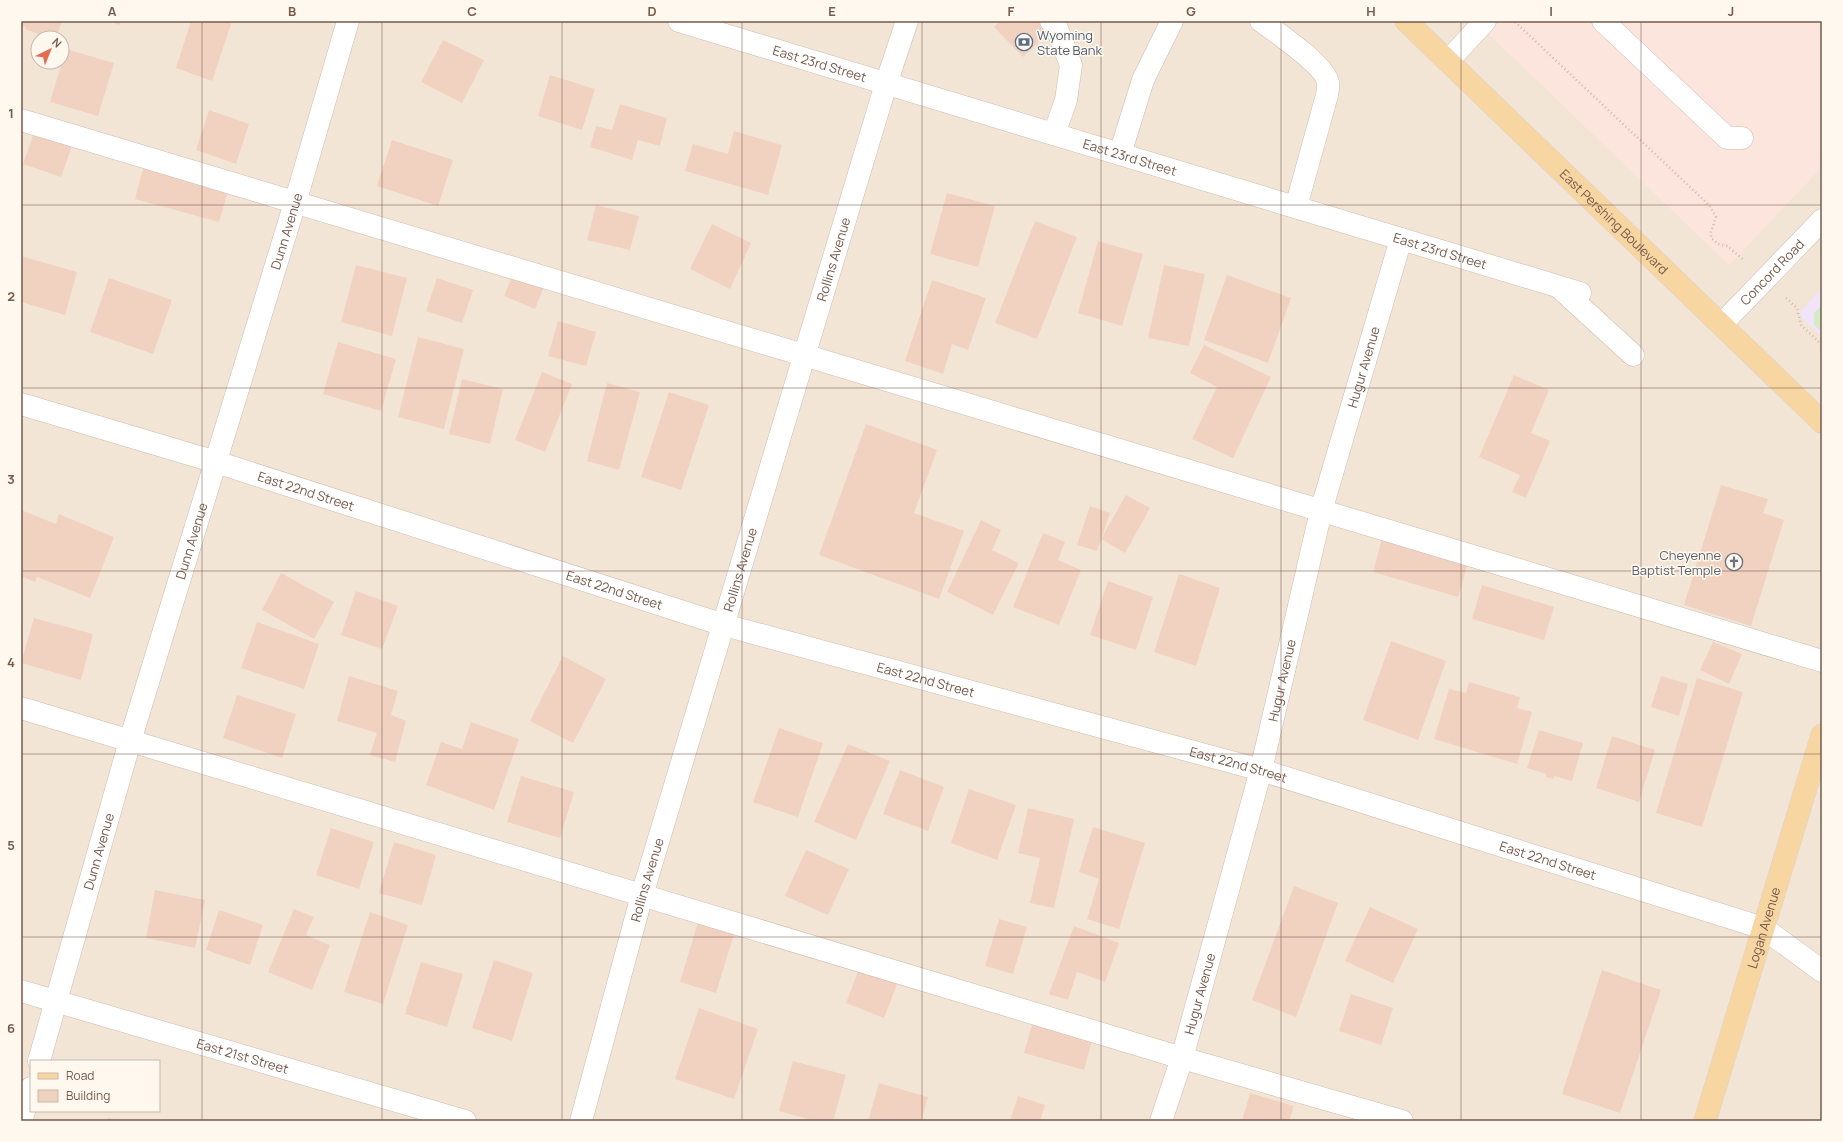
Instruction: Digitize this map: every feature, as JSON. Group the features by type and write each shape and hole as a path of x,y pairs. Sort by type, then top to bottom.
{"main road":[{"name":"East Pershing Boulevard","path":"1406,21 1822,422"},
{"name":"Logan Avenue","path":"1705,1121 1822,735"}],"street":[{"name":"Dunn Avenue","path":"39,1060 130,741 296,203 348,21"},
{"name":"East 23rd Street","path":"679,21 1580,293"},
{"name":"Rollins Avenue","path":"581,1121 642,895 886,84 907,21"},
{"path":"1051,21 1056,26 1071,65 1066,100 1054,134"},
{"path":"1120,154 1143,80 1172,21"},
{"path":"1261,21 1322,70 1328,83 1327,95 1296,207"},
{"path":"1448,61 1485,21"},
{"path":"1604,21 1727,138 1742,138"},
{"path":"21,120 1822,661"},
{"name":"Concord Road","path":"1722,324 1822,220"},
{"name":"Hugur Avenue","path":"1161,1121 1182,1058 1261,770 1322,511 1401,239"},
{"path":"1558,286 1633,355"},
{"name":"East 22nd Street","path":"21,404 216,462 724,625 1261,770 1763,928 1822,971"},
{"path":"21,708 1182,1058 1402,1121"},
{"name":"East 21st Street","path":"21,991 465,1121"},
{"path":"21,1121 30,1091"}],"path":[{"path":"1515,21 1709,205 1716,216 1711,232 1712,238 1718,244 1727,246 1797,308 1801,325 1822,345"}],"shaded area":[{"path":"21,21 1822,21 1822,1121 21,1121"},
{"path":"1475,21 1822,21 1822,167 1729,265"},
{"path":"1822,288 1822,337 1798,314"}],"green space":[{"path":"1822,305 1822,332 1814,325 1814,313"}],"building":[{"path":"21,21 62,21 59,30 30,31 21,25"},
{"path":"110,21 121,21 119,25"},
{"path":"191,21 232,21 212,81 176,68"},
{"name":"Wyoming State Bank","path":"1001,21 1061,21 1023,57 994,27"},
{"path":"443,40 484,60 462,103 421,82"},
{"path":"70,50 114,63 98,116 50,102 60,70 70,70"},
{"path":"550,75 595,89 582,130 538,116"},
{"path":"620,104 667,118 660,146 638,140 632,160 590,147 596,126 612,130"},
{"path":"209,110 249,124 236,164 196,150"},
{"path":"35,130 73,143 61,177 23,164"},
{"path":"734,131 782,145 768,195 685,171 693,144 728,154"},
{"path":"392,140 453,160 438,206 377,186"},
{"path":"144,165 229,188 219,222 135,199"},
{"path":"947,193 995,206 978,267 930,254"},
{"path":"596,205 639,216 630,250 587,240"},
{"path":"1035,221 1077,237 1037,339 995,323"},
{"path":"712,224 751,243 730,289 690,269"},
{"path":"1098,241 1143,254 1122,326 1078,313"},
{"path":"21,256 77,272 65,315 21,302"},
{"path":"356,265 407,278 392,336 341,322"},
{"path":"1164,265 1205,274 1189,346 1148,338"},
{"path":"1227,275 1291,298 1268,363 1204,340"},
{"path":"512,276 543,289 535,309 504,296"},
{"path":"109,278 172,300 153,354 90,332"},
{"path":"437,278 473,290 462,323 426,311"},
{"path":"932,280 986,298 968,350 952,344 943,374 905,361"},
{"path":"558,321 596,332 586,366 548,356"},
{"path":"418,337 464,349 444,429 398,417"},
{"path":"338,342 396,359 381,411 323,394"},
{"path":"1204,345 1271,377 1233,458 1192,439 1217,387 1190,373"},
{"path":"542,372 572,384 545,452 515,440"},
{"path":"1514,375 1549,390 1531,433 1550,441 1526,498 1512,492 1520,475 1479,457"},
{"path":"462,379 503,389 490,444 449,434"},
{"path":"607,383 640,392 619,470 587,461"},
{"path":"669,392 709,405 681,490 641,477"},
{"path":"866,424 937,450 914,513 964,531 939,599 819,555"},
{"name":"Cheyenne Baptist Temple","path":"1721,485 1768,499 1763,513 1784,520 1751,626 1684,605"},
{"path":"1126,495 1150,508 1125,553 1101,539"},
{"path":"1090,506 1110,513 1097,551 1077,545"},
{"path":"21,510 56,524 59,514 114,537 90,598 37,577 35,582 21,576"},
{"path":"981,520 1001,530 992,550 1019,563 993,615 947,592"},
{"path":"1043,533 1065,542 1058,560 1081,570 1059,625 1013,607"},
{"path":"1383,535 1469,559 1458,597 1373,572"},
{"path":"281,573 334,602 314,639 262,610"},
{"path":"1179,574 1220,588 1196,666 1154,652"},
{"path":"1108,581 1153,597 1136,650 1090,635"},
{"path":"1482,585 1554,607 1544,640 1472,619"},
{"path":"356,591 398,606 382,649 341,635"},
{"path":"34,618 93,634 81,680 21,663"},
{"path":"257,622 319,644 304,689 241,668"},
{"path":"1391,641 1446,661 1418,740 1363,720"},
{"path":"1713,642 1742,654 1729,684 1700,670"},
{"path":"563,656 606,679 573,743 530,721"},
{"path":"349,676 398,691 391,715 406,721 395,762 370,755 377,733 337,721"},
{"path":"1661,676 1688,684 1679,716 1651,707"},
{"path":"1697,678 1743,692 1702,827 1656,813"},
{"path":"1469,682 1520,697 1517,708 1532,712 1517,764 1434,739 1449,689 1466,693"},
{"path":"237,695 296,714 282,758 223,738"},
{"path":"471,722 519,739 494,810 426,785 441,742 462,749"},
{"path":"779,728 823,743 798,817 753,802"},
{"path":"1539,730 1583,743 1572,781 1554,776 1554,779 1546,777 1546,774 1527,768"},
{"path":"1612,736 1655,750 1639,802 1596,788"},
{"path":"848,744 890,761 856,840 814,822"},
{"path":"900,770 944,787 928,831 883,814"},
{"path":"521,776 574,792 560,838 507,822"},
{"path":"969,789 1016,805 997,860 951,843"},
{"path":"1028,808 1074,819 1054,908 1030,903 1040,858 1018,853"},
{"path":"1093,827 1145,843 1119,929 1087,919 1099,879 1079,872"},
{"path":"331,828 374,842 359,889 316,875"},
{"path":"394,842 436,855 422,905 379,893"},
{"path":"806,850 849,869 828,915 785,896"},
{"path":"1294,886 1338,903 1296,1017 1252,1000"},
{"path":"155,890 205,900 195,948 146,938"},
{"path":"1370,907 1418,929 1393,983 1345,961"},
{"path":"294,909 314,917 306,935 330,945 312,990 268,972"},
{"path":"219,910 263,925 250,965 206,950"},
{"path":"370,912 408,925 383,1004 344,992"},
{"path":"999,919 1027,927 1013,974 985,966"},
{"path":"698,922 734,934 716,993 680,982"},
{"path":"1074,926 1119,943 1105,982 1077,972 1068,1000 1049,994"},
{"path":"494,960 533,973 512,1041 472,1028"},
{"path":"421,962 463,974 447,1027 405,1014"},
{"path":"859,969 897,984 884,1018 846,1003"},
{"path":"1602,970 1661,990 1620,1113 1562,1094"},
{"path":"1351,994 1393,1008 1381,1045 1339,1031"},
{"path":"699,1008 758,1029 734,1099 675,1079"},
{"path":"1033,1021 1093,1037 1084,1070 1024,1053"},
{"path":"793,1061 846,1075 833,1121 815,1121 779,1111"},
{"path":"879,1083 928,1097 921,1121 868,1121"},
{"path":"1250,1093 1294,1106 1289,1121 1242,1121"},
{"path":"1018,1096 1045,1105 1040,1121 1010,1121"},
{"path":"108,1118 118,1121 107,1121"}],"place":[{"name":"Wyoming State Bank","path":"1024,42"},
{"name":"Cheyenne Baptist Temple","path":"1734,562"}]}
